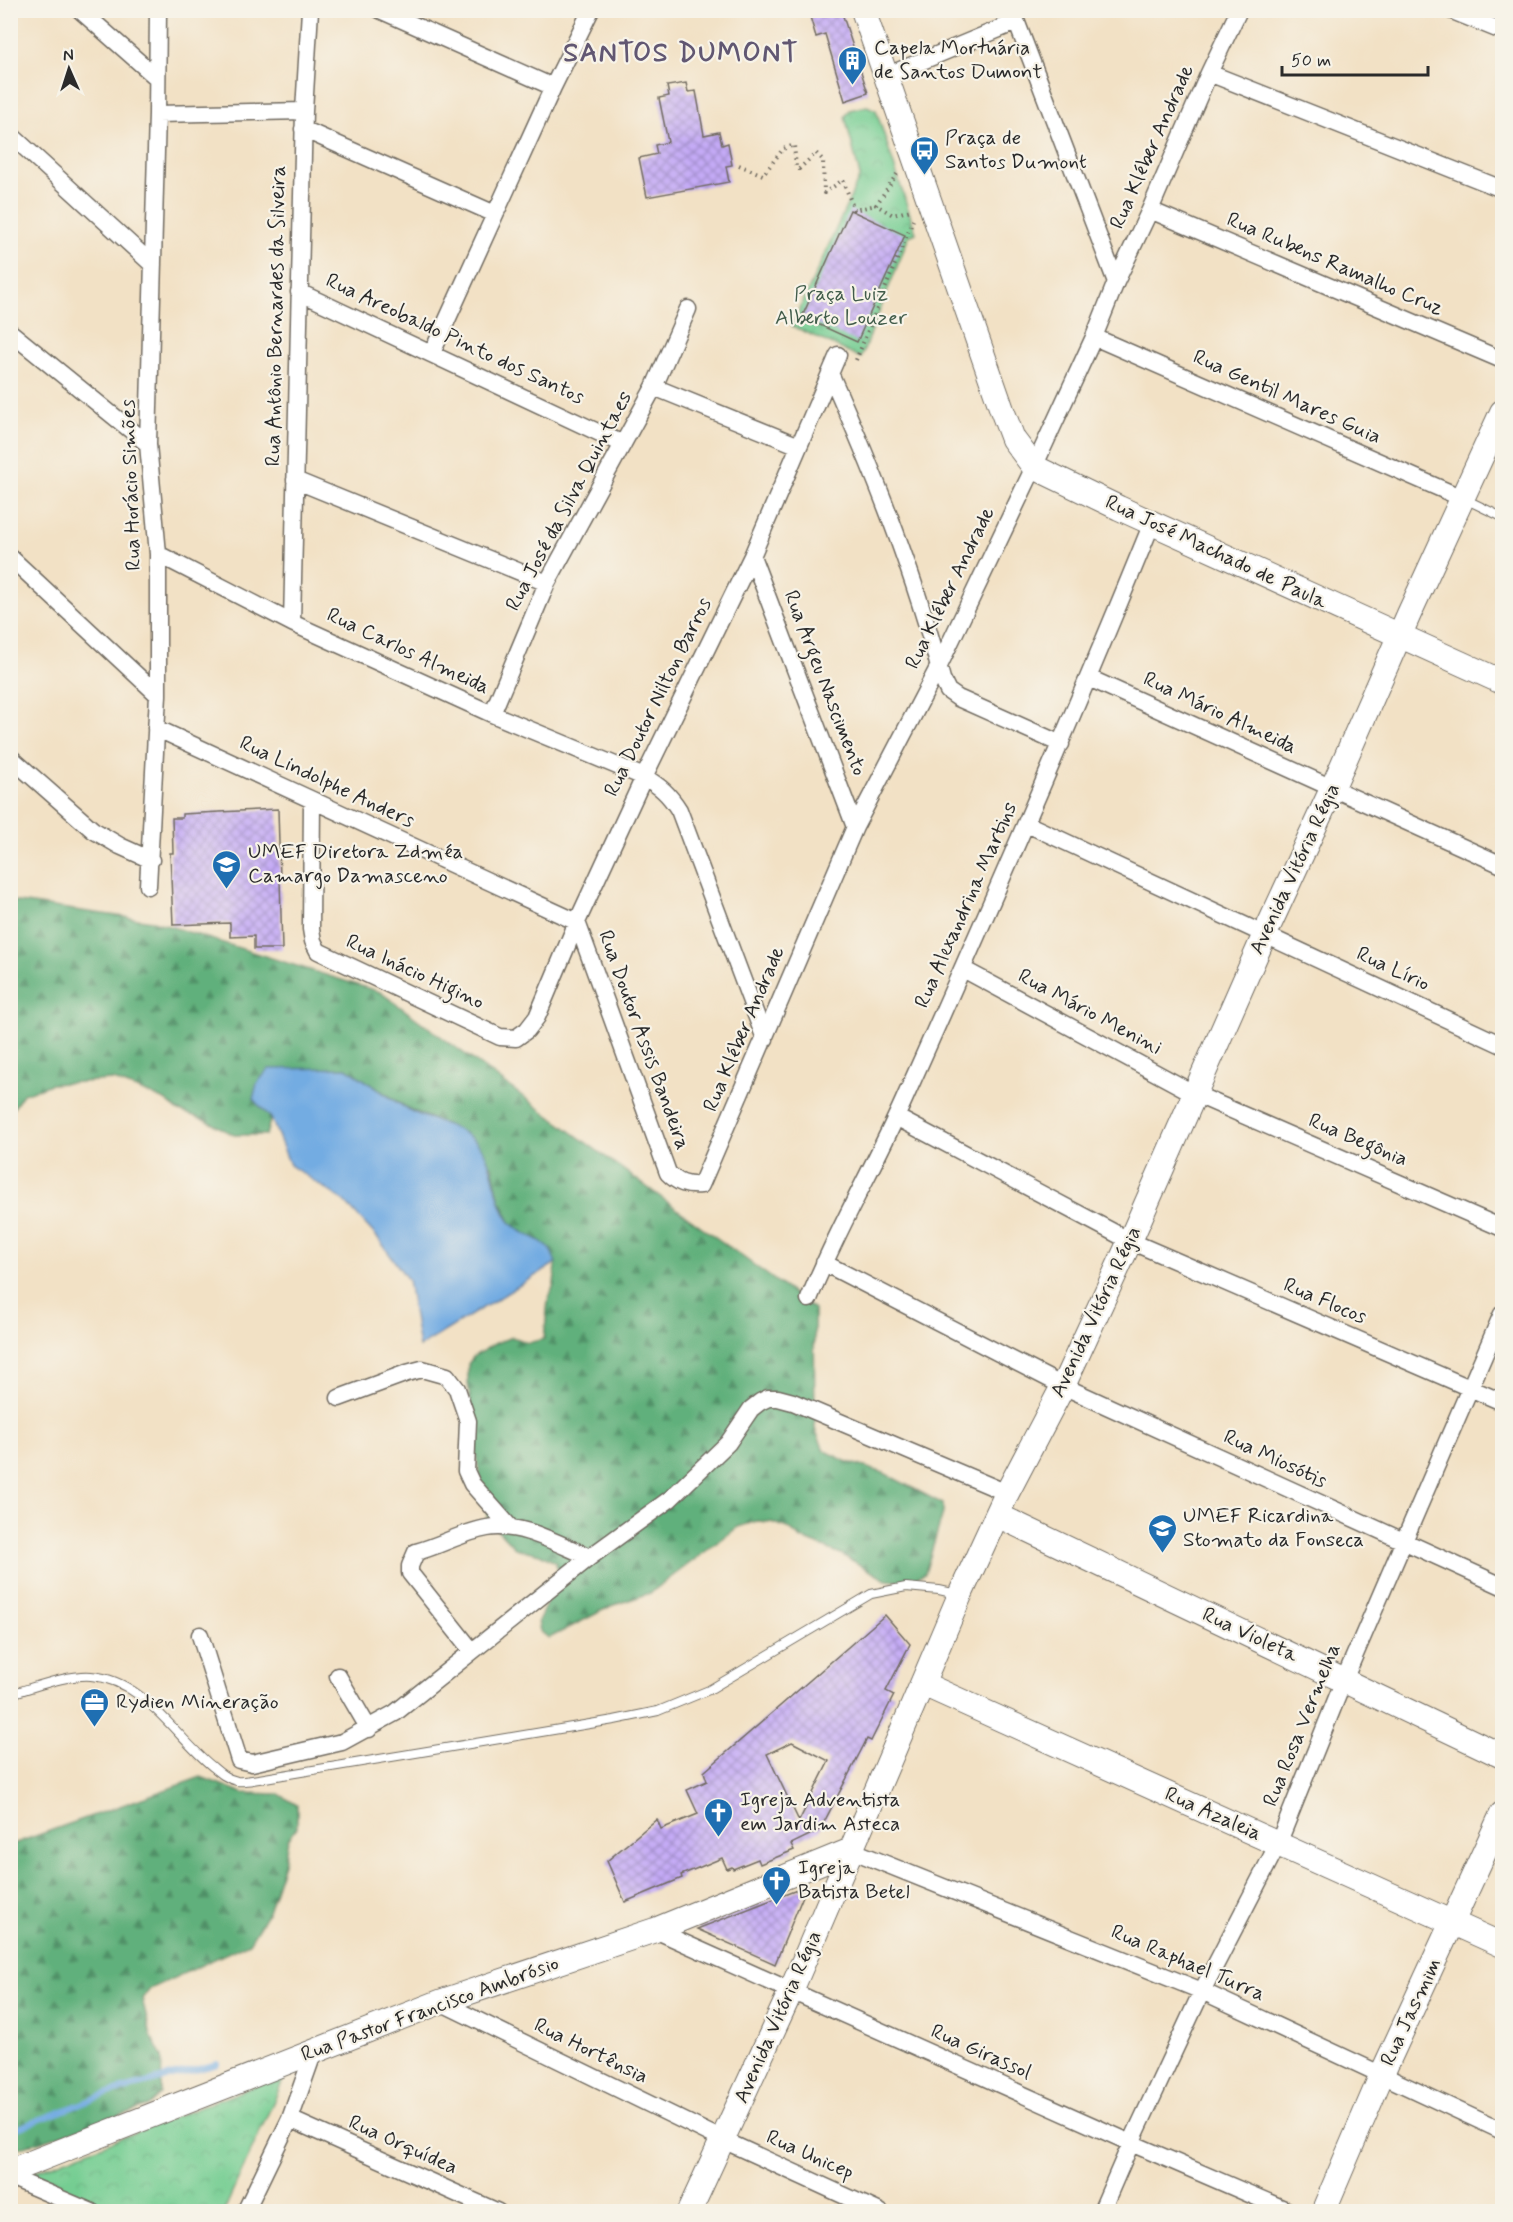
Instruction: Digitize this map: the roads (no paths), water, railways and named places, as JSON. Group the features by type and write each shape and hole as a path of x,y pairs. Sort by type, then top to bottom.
{"street":[{"path":"80,10 156,77"},
{"name":"Rua Horácio Simões","path":"148,886 159,695 158,554 148,444 158,10"},
{"name":"Rua Antônio Bernardes da Silveira","path":"292,623 303,129 310,10"},
{"path":"380,10 553,87"},
{"path":"432,353 553,87 591,10"},
{"path":"863,10 886,76 917,195 1013,439 1034,466"},
{"name":"Rua Kléber Andrade","path":"701,1185 855,827 939,666 1034,466 1094,337 1116,282 1239,10"},
{"path":"1450,10 1470,14 1503,31"},
{"path":"886,76 1014,16 1116,282"},
{"path":"1209,73 1503,189"},
{"path":"157,114 304,111"},
{"path":"303,129 495,214"},
{"path":"10,134 153,265"},
{"name":"Rua Rubens Ramalho Cruz","path":"1150,210 1503,360"},
{"name":"Rua Areobaldo Pinto dos Santos","path":"299,292 623,444"},
{"name":"Rua José da Silva Quintaes","path":"492,714 547,583 654,387 688,309"},
{"path":"10,332 148,444"},
{"name":"Rua Gentil Mares Guia","path":"1094,337 1462,498"},
{"name":"Rua Doutor Nilton Barros","path":"500,1037 516,1038 527,1030 537,1017 577,922 644,777 753,556 838,355"},
{"path":"830,373 853,424 903,552 948,691 958,698 1061,744"},
{"path":"654,387 799,446"},
{"name":"Avenida Vitória Régia","path":"689,2211 791,1991 960,1595 1007,1493 1063,1386 1130,1241 1399,636 1501,417"},
{"name":"Rua José Machado de Paula","path":"1034,466 1152,523 1503,682"},
{"path":"295,480 547,583"},
{"name":"Rua Alexandrina Martins","path":"809,1299 824,1263 896,1117 963,969 1089,678 1152,523"},
{"name":"Rua Carlos Almeida","path":"158,554 292,623 492,714 644,777 660,786 670,795 679,810 765,1039"},
{"name":"Rua Argeu Nascimento","path":"753,556 855,827"},
{"path":"10,557 159,695"},
{"name":"Rua Mário Almeida","path":"1089,678 1503,865"},
{"name":"Rua Lindolphe Anders","path":"156,728 577,922"},
{"path":"10,757 93,830 120,846 151,860"},
{"name":"Rua Inácio Higino","path":"312,800 311,929 318,951 500,1037"},
{"name":"Rua Lírio","path":"1027,824 1503,1045"},
{"name":"Rua Doutor Assis Bandeira","path":"577,922 668,1173 676,1181 688,1186 701,1185"},
{"name":"Rua Mário Menini","path":"963,969 1195,1094"},
{"name":"Rua Begônia","path":"1195,1094 1503,1228"},
{"name":"Rua Flocos","path":"896,1117 1130,1241 1503,1402"},
{"name":"Rua Miosótis","path":"824,1263 1063,1386 1503,1586"},
{"name":"Rua Rosa Vermelha","path":"1101,2211 1202,1991 1278,1844 1344,1680 1503,1314"},
{"path":"339,1398 422,1369 447,1376 457,1389 468,1421 466,1471 472,1485 510,1527"},
{"path":"200,1635 239,1760 252,1763 342,1742 395,1713 590,1557 670,1499 728,1443 751,1408 768,1398 793,1402 1007,1493"},
{"name":"Rua Violeta","path":"997,1515 1503,1756"},
{"path":"472,1651 437,1605 414,1581 410,1573 410,1566 416,1552 487,1528 510,1527 590,1557"},
{"path":"338,1676 369,1729"},
{"name":"Rua Azaleia","path":"923,1684 1503,1945"},
{"name":"Rua Jasmim","path":"1323,2211 1382,2074 1503,1814"},
{"name":"Rua Pastor Francisco Ambrósio","path":"10,2171 440,2002 655,1930 851,1850"},
{"name":"Rua Raphael Turra","path":"851,1850 1202,1991 1503,2131"},
{"name":"Rua Girassol","path":"655,1930 1131,2143 1290,2211"},
{"name":"Rua Hortênsia","path":"440,2002 723,2140"},
{"path":"245,2211 290,2119 314,2051"},
{"name":"Rua Orquídea","path":"290,2119 498,2211"},
{"name":"Rua Unicep","path":"723,2140 880,2211"},
{"path":"10,2177 92,2211"}],"lane":[{"path":"1462,498 1503,517"},
{"path":"10,1694 50,1683 89,1676 120,1682 143,1699 200,1757 223,1776 236,1781 260,1779 658,1711 709,1690 872,1594 906,1587 939,1590 960,1595"}],"water":[{"path":"346,1068 407,1109 458,1130 476,1142 488,1159 501,1205 510,1222 548,1247 556,1263 419,1347 408,1280 378,1238 344,1201 290,1165 271,1118 253,1099 257,1083 269,1069"}],"waterway":[{"path":"10,2131 112,2092 217,2064"}],"place":[{"name":"Capela Mortuária de Santos Dumont","path":"853,86"},
{"name":"Praça de Santos Dumont","path":"924,176"},
{"name":"UMEF Diretora Zdméa Camargo Damasceno","path":"227,890"},
{"name":"UMEF Ricardina Stomato da Fonseca","path":"1162,1554"},
{"name":"Rydien Mineração","path":"95,1728"},
{"name":"Igreja Adventista em Jardim Asteca","path":"719,1838"},
{"name":"Igreja Batista Betel","path":"777,1906"}],"district":[{"name":"SANTOS DUMONT","path":"681,53"}],"park label":[{"name":"Praça Luiz Alberto Louzer","path":"841,306"}]}
